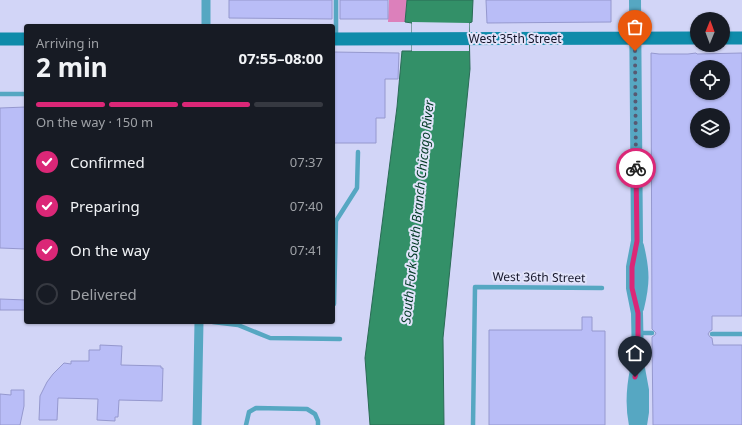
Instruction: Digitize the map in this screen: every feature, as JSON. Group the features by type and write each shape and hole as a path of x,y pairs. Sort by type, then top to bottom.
{"main road":[{"name":"West 35th Street","path":"335,39 690,38"},
{"path":"730,38 742,38"},
{"path":"0,39 24,39"}],"street":[{"path":"206,0 206,24"},
{"path":"635,0 637,241 643,267 643,288 638,313 638,363 643,390 643,412 641,425"},
{"path":"197,425 199,324"},
{"path":"635,425 632,412 632,390 638,363"}],"lane":[{"path":"335,39 336,0"},
{"path":"0,94 24,94"},
{"path":"335,221 357,188 358,152"},
{"name":"West 36th Street","path":"473,425 475,287 602,288"},
{"path":"230,324 238,325 270,338 340,339"},
{"path":"638,333 652,333"},
{"path":"712,334 742,334"},
{"path":"246,425 249,412 256,408 307,409 315,414 318,425"}],"shaded area":[{"path":"389,0 407,0 405,22 388,22"}],"water":[{"name":"South Fork South Branch Chicago River","path":"407,0 473,0 472,22 469,23 470,69 443,338 444,425 370,425 365,358 397,107 402,51 412,51 412,23 405,22"}],"pier":[{"path":"412,22 469,23 469,51 412,51"}],"building":[{"path":"229,0 332,0 332,19 229,18"},
{"path":"340,0 388,0 388,19 340,19"},
{"path":"486,0 611,0 611,22 487,23"},
{"path":"335,52 399,53 398,79 385,79 385,118 376,118 376,143 335,143"},
{"path":"651,53 742,53 742,316 712,316 712,330 708,334 712,338 713,345 742,345 742,425 653,425 652,337 656,333 652,329"},
{"path":"24,107 24,249 0,248 0,108"},
{"path":"0,299 24,300 24,310 0,310"},
{"path":"582,317 592,317 592,331 605,331 605,425 489,425 489,330 582,330"},
{"path":"100,345 122,346 121,365 161,366 161,368 163,368 162,401 119,400 118,417 115,417 115,421 97,420 98,399 58,398 57,420 39,420 40,396 53,374 64,363 71,364 71,361 89,361 89,350 100,350"},
{"path":"11,390 24,390 24,406 20,425 0,425 0,394 11,395"}],"way so far":[{"path":"635,51 636,168"}],"route":[{"path":"635,377 638,363 638,313 632,288 632,267 637,241 636,168"}]}
